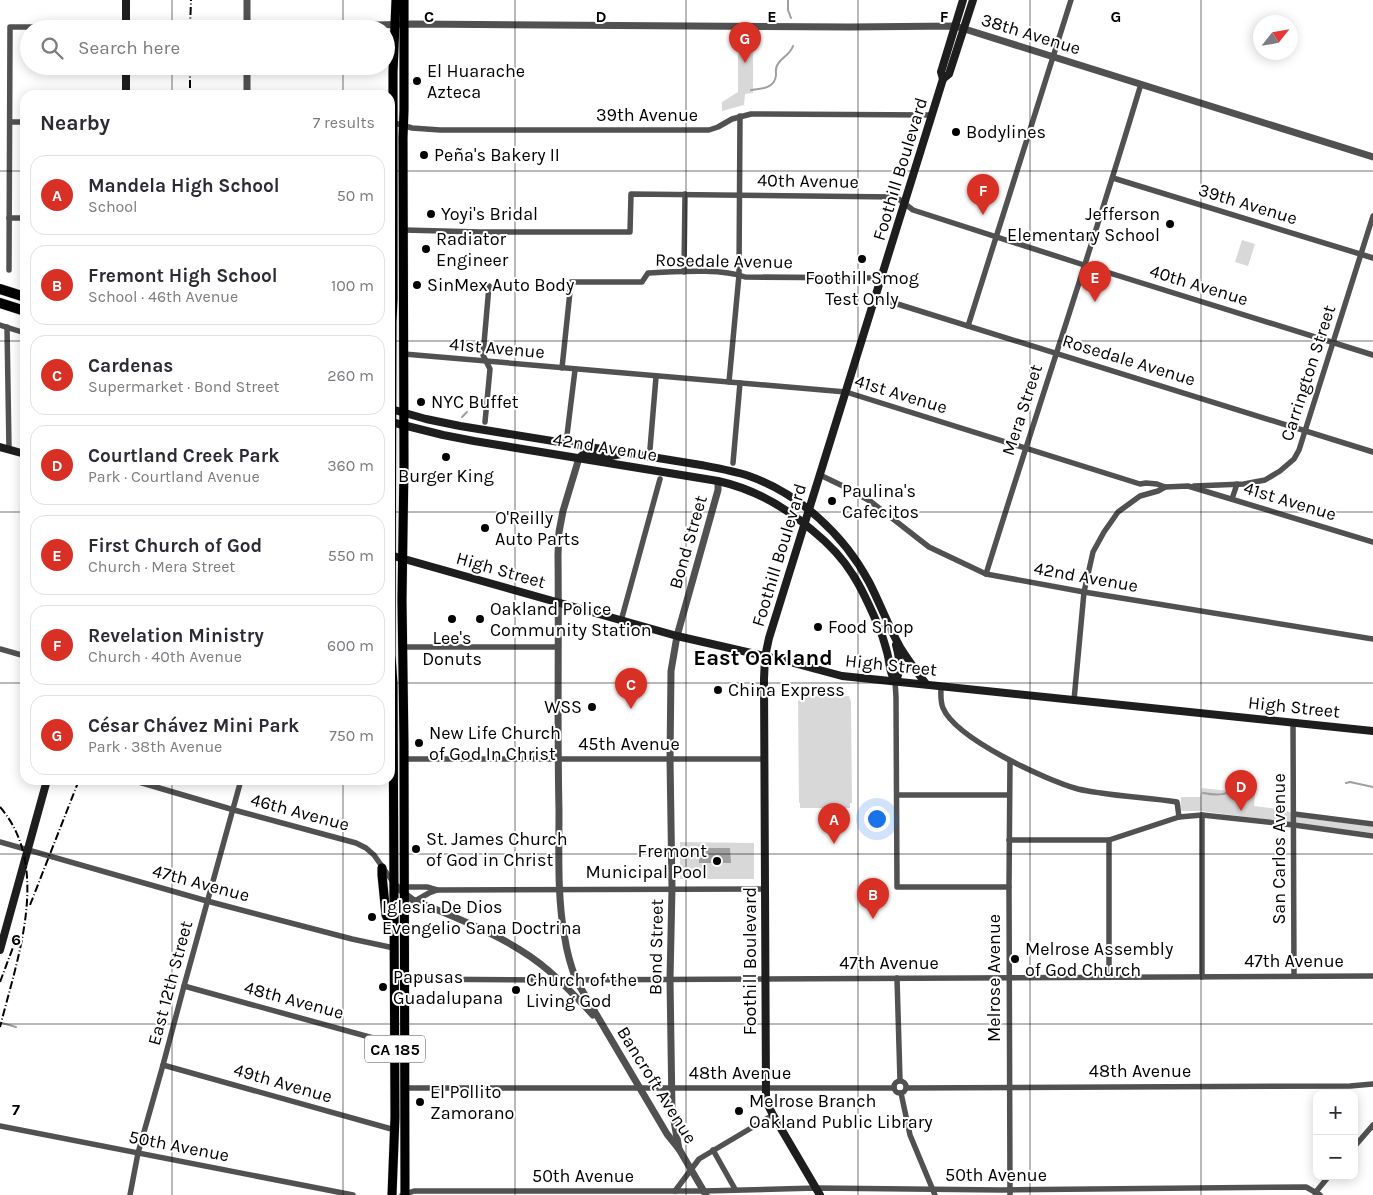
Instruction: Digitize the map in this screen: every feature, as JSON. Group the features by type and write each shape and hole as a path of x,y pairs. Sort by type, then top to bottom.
{"highway":[{"path":"0,289 20,295"},
{"path":"0,303 20,309"}],"main road":[{"path":"126,0 126,20"},
{"path":"396,0 400,24 403,126 404,412"},
{"path":"395,58 404,0"},
{"name":"Foothill Boulevard","path":"818,1192 772,1115 766,1101 765,657 769,638 943,79 941,72 964,0"},
{"name":"Foothill Boulevard","path":"943,79 950,74 972,0"},
{"path":"126,75 126,90"},
{"path":"393,75 393,90"},
{"name":"42nd Avenue","path":"395,409 460,426 701,465 735,472 766,483 790,496 809,510 835,534 853,556 869,581 890,626"},
{"name":"CA 185","path":"404,412 402,648 406,1088 404,1195"},
{"name":"42nd Avenue","path":"395,423 465,440 718,480 746,488 765,497 785,508 805,524 836,552 853,574 884,642 892,677 895,681"},
{"path":"0,447 20,453"},
{"path":"579,458 585,453 611,456 625,453"},
{"path":"701,465 715,472 718,480"},
{"name":"High Street","path":"395,556 558,601 621,621 842,676 1373,731"},
{"path":"890,626 899,661 898,678 895,681"},
{"path":"890,626 900,647 926,684"},
{"path":"0,950 46,785"},
{"name":"CA 185","path":"392,785 395,1130 392,1195"},
{"path":"382,868 386,915 394,931"}],"street":[{"path":"247,0 248,20"},
{"path":"968,326 1071,0"},
{"name":"38th Avenue","path":"395,24 956,26 1373,157"},
{"path":"9,270 10,27 20,27"},
{"path":"247,75 247,90"},
{"name":"Mera Street","path":"986,574 1113,178 1141,84"},
{"name":"39th Avenue","path":"395,124 412,128 450,130 710,130 732,119 751,114 932,115"},
{"path":"729,382 739,275 740,116"},
{"path":"10,122 20,122"},
{"name":"39th Avenue","path":"1113,178 1373,258"},
{"name":"40th Avenue","path":"404,230 630,232 631,194 896,197 913,210 1373,355"},
{"path":"684,272 685,194"},
{"name":"Carrington Street","path":"1188,486 1254,483 1265,480 1280,471 1294,459 1299,450 1373,216"},
{"path":"9,218 20,218"},
{"name":"Rosedale Avenue","path":"562,368 571,282 642,282 648,273 684,272 734,273 745,276 881,278"},
{"path":"485,422 490,369 483,356 489,286"},
{"name":"Rosedale Avenue","path":"875,297 1373,452"},
{"path":"0,325 20,332"},
{"path":"7,328 9,450"},
{"name":"41st Avenue","path":"404,354 846,392 1140,484 1158,484 1165,487 1188,486 1373,542"},
{"path":"567,435 574,370"},
{"path":"650,449 656,376"},
{"path":"733,463 740,383"},
{"name":"Bancroft Avenue","path":"579,458 559,532 558,555 560,890 564,938 576,980 667,1134 679,1149 705,1193"},
{"name":"42nd Avenue","path":"820,475 870,501 930,547 986,574 1373,640"},
{"path":"621,621 660,479"},
{"name":"Bond Street","path":"679,1149 672,1110 670,979 672,888 671,671 677,636 718,490 718,480"},
{"path":"1140,484 1140,496"},
{"path":"1232,499 1236,484"},
{"path":"1074,700 1084,592 1093,552 1118,512 1140,496 1165,487"},
{"path":"402,648 558,647"},
{"path":"0,649 20,655"},
{"path":"895,681 897,887 1009,887"},
{"path":"941,686 940,701 942,708 956,726 1010,761 1079,790 1177,802 1179,817"},
{"name":"San Carlos Avenue","path":"1293,722 1294,976"},
{"name":"45th Avenue","path":"404,759 764,759"},
{"name":"Melrose Avenue","path":"1010,761 1010,1192"},
{"name":"46th Avenue","path":"149,785 356,843 366,848 374,855 394,884 415,901 498,938 532,958 549,970 602,1024"},
{"name":"East 12th Street","path":"130,1195 138,1153 241,785"},
{"path":"897,795 1009,795"},
{"path":"1294,814 1373,824"},
{"path":"1202,815 1202,977"},
{"path":"1009,840 1109,840 1179,817 1202,815 1373,836"},
{"path":"1109,840 1109,977"},
{"name":"47th Avenue","path":"0,842 208,901 352,939 394,948"},
{"path":"405,891 427,887 437,890 765,889"},
{"path":"415,901 437,890"},
{"name":"47th Avenue","path":"405,979 576,980 1373,976"},
{"path":"897,978 900,1080"},
{"name":"48th Avenue","path":"184,986 395,1044"},
{"name":"49th Avenue","path":"163,1065 395,1130"},
{"path":"900,1080 903,1081 907,1088 901,1094"},
{"path":"900,1080 895,1083 894,1088 897,1093 901,1094 910,1135 934,1192"},
{"name":"48th Avenue","path":"907,1088 1331,1086 1373,1084"},
{"name":"48th Avenue","path":"406,1088 894,1088"},
{"path":"675,1191 699,1159 772,1115"},
{"path":"1358,1142 1373,1125"},
{"name":"50th Avenue","path":"0,1126 353,1195"},
{"path":"713,1150 735,1189"},
{"path":"1316,1194 1326,1180"},
{"name":"50th Avenue","path":"404,1195 414,1191 675,1191 705,1193 735,1189 818,1192 1010,1192 1306,1187 1316,1194"}],"shaded area":[{"path":"738,35 753,35 753,93 745,94 744,105 722,111 722,102 738,92"},
{"path":"1242,240 1255,244 1248,266 1235,262"},
{"path":"800,696 849,696 851,701 852,803 850,803 850,808 800,808 798,701"},
{"path":"1202,788 1255,794 1254,806 1285,810 1302,818 1373,826 1373,833 1200,811 1182,811 1180,809 1181,797 1200,797"},
{"name":"Fremont Municipal Pool","path":"680,842 754,843 754,879 680,879"},
{"path":"699,848 730,848 731,863 699,863"}],"waterway":[{"path":"788,0 788,10 791,18"},
{"path":"751,90 763,88 773,83 777,65 790,52 793,46"},
{"path":"472,407 477,402"},
{"path":"462,417 467,412"},
{"path":"1346,783 1350,782 1373,787"},
{"path":"1203,793 1222,794 1241,787 1251,790"},
{"path":"2,1023 16,1027"}],"railway":[{"path":"190,20 191,0"},
{"path":"190,75 190,90"},
{"path":"30,905 77,785"},
{"path":"0,807 16,831 24,857 27,885 26,914 21,943 0,1027"},
{"path":"0,982 15,942"}],"place":[{"name":"César Chávez Mini Park","path":"745,63"},
{"name":"El Huarache Azteca","path":"417,81"},
{"name":"Bodylines","path":"956,132"},
{"name":"Peña's Bakery II","path":"424,155"},
{"name":"Yoyi's Bridal","path":"431,214"},
{"name":"Revelation Ministry","path":"983,215"},
{"name":"Jefferson Elementary School","path":"1170,224"},
{"name":"Radiator Engineer","path":"426,249"},
{"name":"Foothill Smog Test Only","path":"862,259"},
{"name":"SinMex Auto Body","path":"417,285"},
{"name":"First Church of God","path":"1095,302"},
{"name":"NYC Buffet","path":"421,402"},
{"name":"Burger King","path":"446,457"},
{"name":"Paulina's Cafecitos","path":"832,501"},
{"name":"O'Reilly Auto Parts","path":"485,528"},
{"name":"Lee's Donuts","path":"452,619"},
{"name":"Oakland Police Community Station","path":"480,619"},
{"name":"Food Shop","path":"818,627"},
{"name":"China Express","path":"718,690"},
{"name":"WSS","path":"592,707"},
{"name":"Cardenas","path":"631,709"},
{"name":"New Life Church of God In Christ","path":"419,743"},
{"name":"Courtland Creek Park","path":"1241,811"},
{"name":"Mandela High School","path":"834,844"},
{"name":"St. James Church of God in Christ","path":"416,849"},
{"name":"Fremont Municipal Pool","path":"717,861"},
{"name":"Iglesia De Dios Evengelio Sana Doctrina","path":"372,917"},
{"name":"Fremont High School","path":"873,919"},
{"name":"Melrose Assembly of God Church","path":"1015,959"},
{"name":"Papusas Guadalupana","path":"383,987"},
{"name":"Church of the Living God","path":"516,990"},
{"name":"El Pollito Zamorano","path":"420,1102"},
{"name":"Melrose Branch Oakland Public Library","path":"739,1111"}],"district":[{"name":"East Oakland","path":"763,657"}]}
